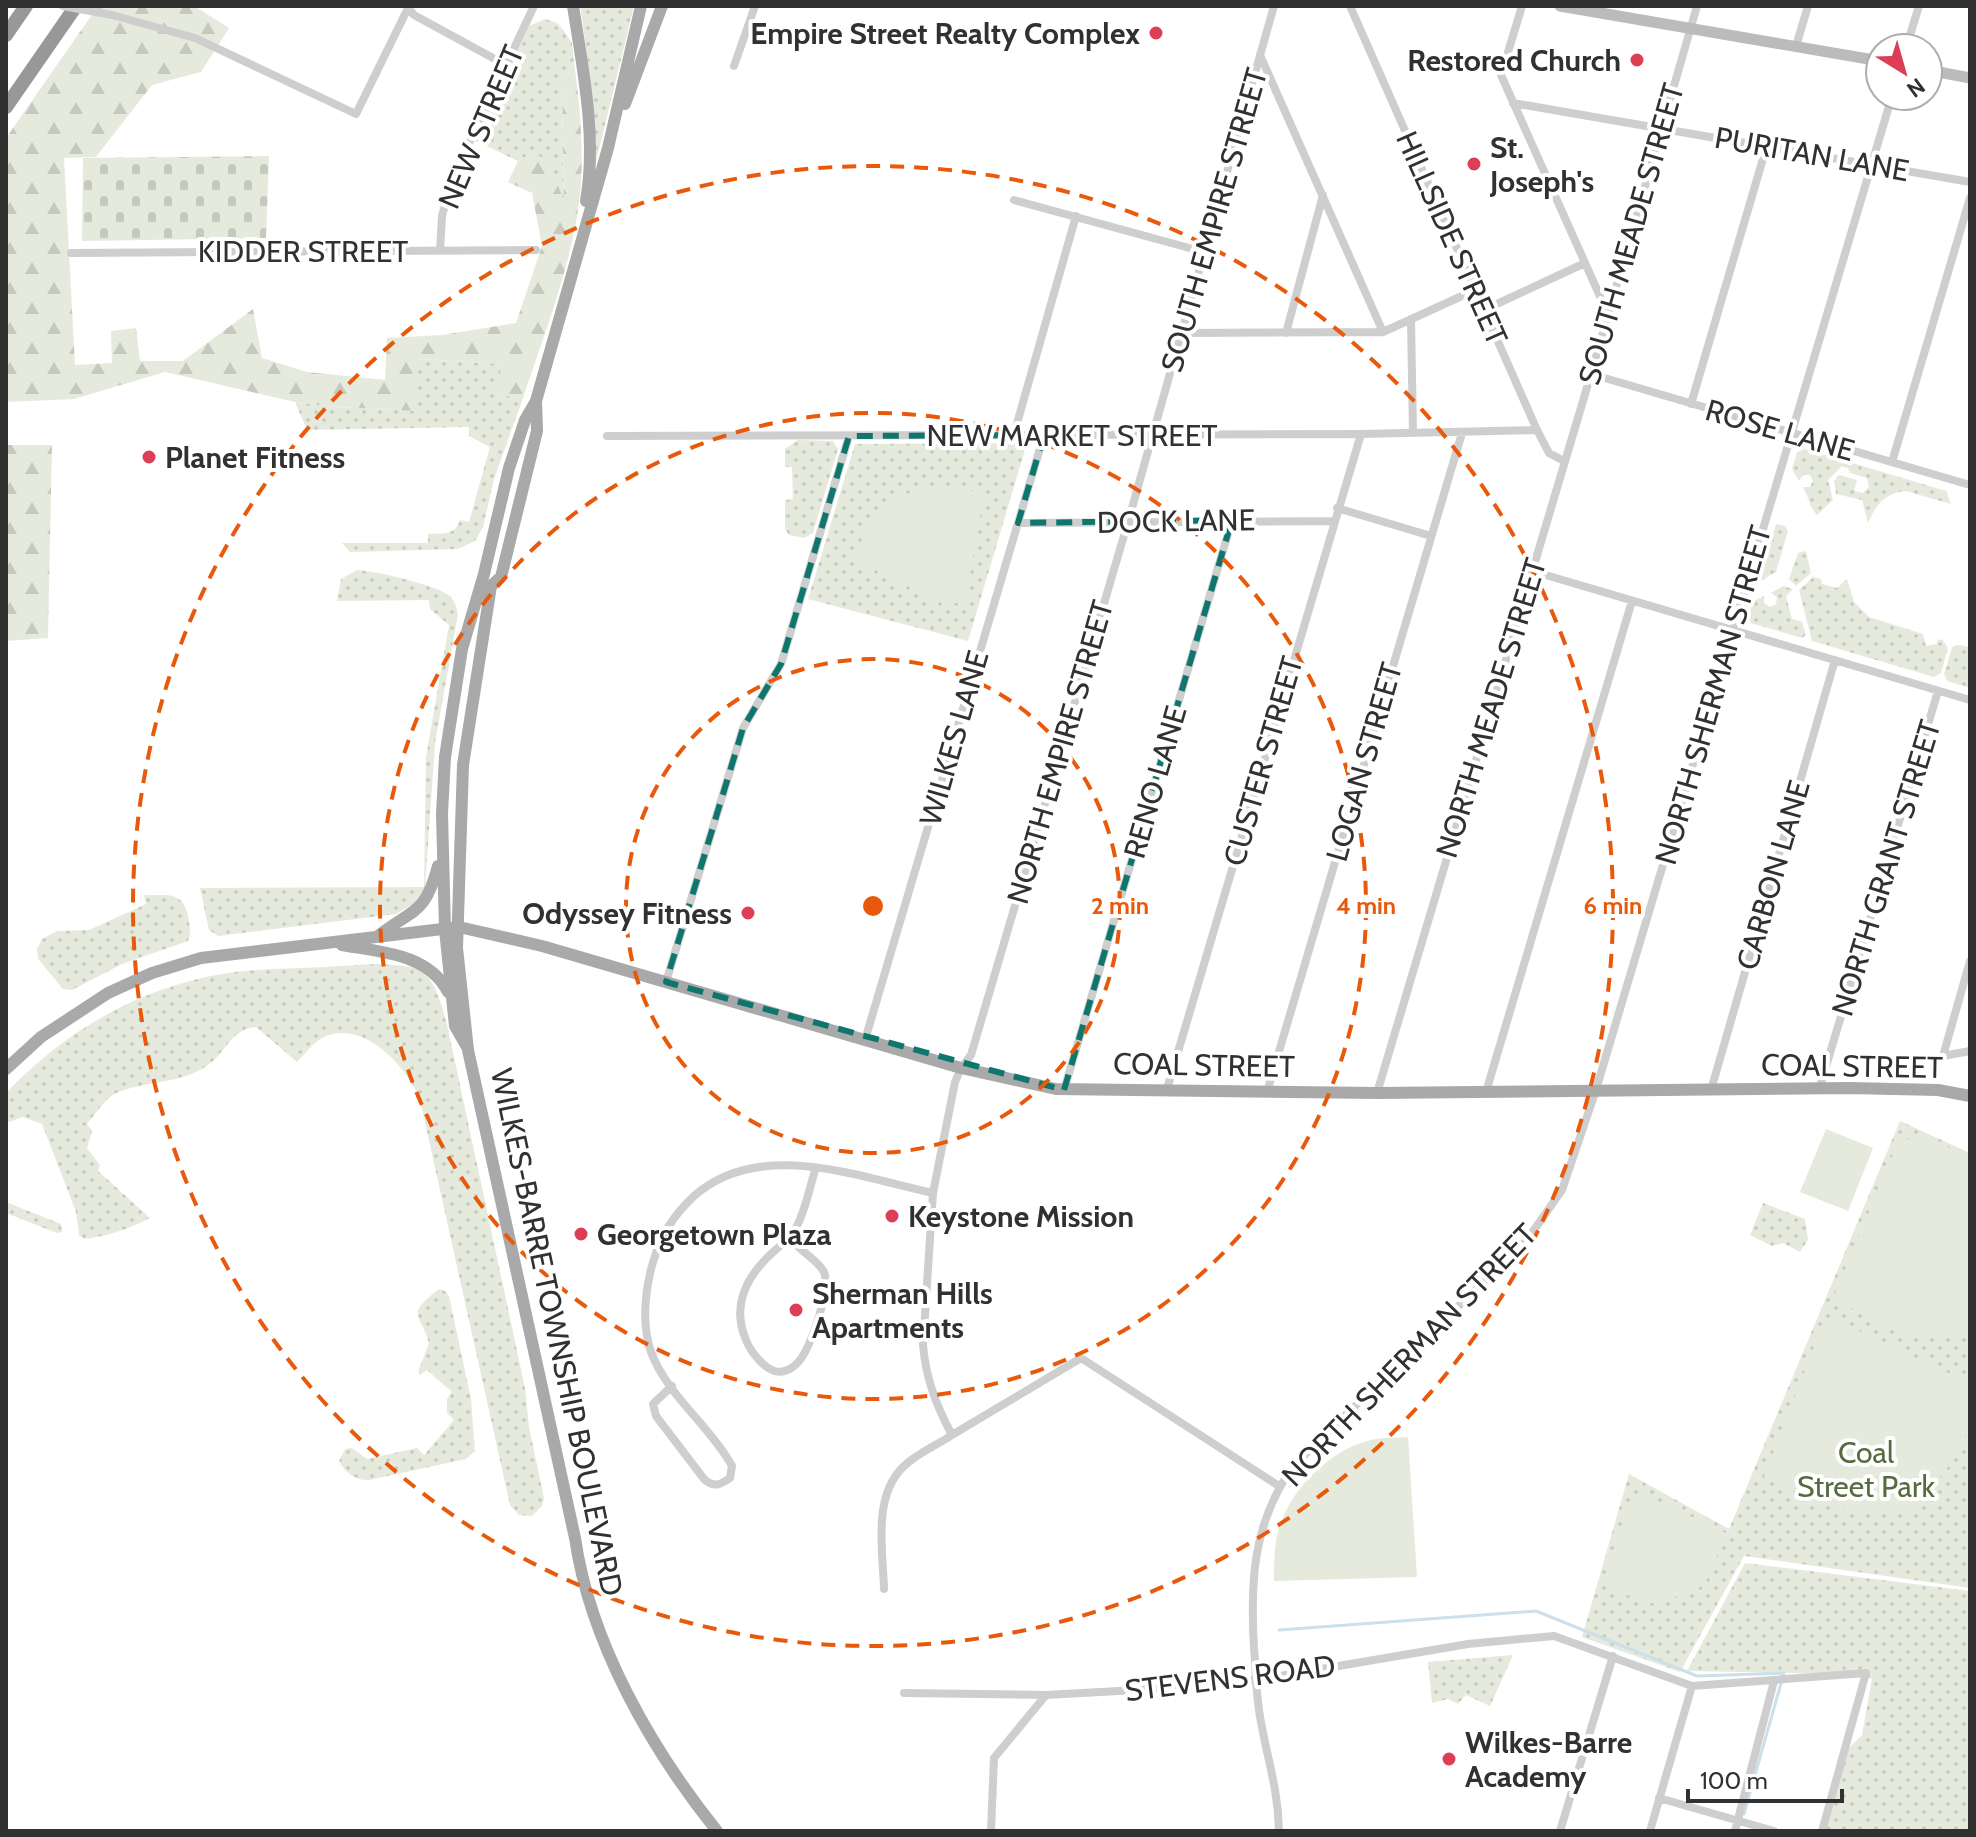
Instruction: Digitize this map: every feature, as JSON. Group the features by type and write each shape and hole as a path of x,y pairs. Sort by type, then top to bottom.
{"highway":[{"path":"6,35 26,6"},
{"path":"6,107 76,6"}],"main road":[{"path":"573,6 588,107 590,150 588,190 578,249"},
{"name":"WILKES-BARRE TOWNSHIP BOULEVARD","path":"468,1050 455,1026 445,930 442,851 445,757 462,649 484,574 509,468 525,420 536,401 608,148 641,6"},
{"path":"608,148 662,6"},
{"path":"1560,6 1864,58"},
{"path":"1944,73 1970,78"},
{"name":"WILKES-BARRE TOWNSHIP BOULEVARD","path":"536,401 537,431 501,577 491,586 476,666 461,787 457,948 468,1050 575,1538 579,1570 596,1625 630,1696 672,1772 717,1831"},
{"path":"377,938 418,911 431,891 442,851"},
{"path":"6,1069 41,1037 71,1016 108,993 152,973 201,958 459,927"},
{"name":"COAL STREET","path":"459,927 542,946 961,1068 1064,1090 1377,1093 1938,1090 1970,1096"},
{"path":"327,943 389,954 423,964 442,979 453,1001"}],"street":[{"path":"63,6 112,15 195,38 356,114 408,7 414,15 504,64"},
{"name":"NEW STREET","path":"440,251 442,216 448,189 504,64 534,6"},
{"path":"734,66 755,6"},
{"name":"SOUTH EMPIRE STREET","path":"1153,434 1274,6"},
{"name":"HILLSIDE STREET","path":"1350,6 1537,430 1549,453 1564,461"},
{"path":"1522,6 1501,75 1607,312"},
{"name":"SOUTH MEADE STREET","path":"1564,461 1697,6"},
{"path":"1796,46 1808,6"},
{"path":"1911,32 1919,6"},
{"path":"1260,55 1383,332"},
{"name":"PURITAN LANE","path":"1513,103 1970,182"},
{"name":"NORTH SHERMAN STREET","path":"1279,1831 1278,1800 1261,1723 1253,1620 1255,1555 1264,1519 1279,1486 1318,1440 1527,1240 1562,1190 1595,1093 1887,112"},
{"path":"1691,404 1767,145"},
{"path":"1286,333 1323,195"},
{"path":"1892,462 1970,198"},
{"path":"1014,200 1204,252"},
{"path":"1014,434 1076,216"},
{"name":"KIDDER STREET","path":"71,253 536,250"},
{"path":"1484,310 1585,263"},
{"path":"1182,333 1383,332 1475,290"},
{"path":"1411,319 1413,433"},
{"name":"ROSE LANE","path":"1591,374 1970,485"},
{"name":"NEW MARKET STREET","path":"607,436 1361,434 1537,430"},
{"name":"LOGAN STREET","path":"1267,1092 1462,433"},
{"name":"NORTH EMPIRE STREET","path":"952,1435 935,1403 925,1371 923,1345 933,1193 955,1082 971,1055 1153,434"},
{"name":"CUSTER STREET","path":"1167,1089 1361,434"},
{"name":"WILKES LANE","path":"865,1040 1044,435"},
{"path":"666,982 743,728 781,664 849,436"},
{"name":"NORTH MEADE STREET","path":"1377,1093 1564,461"},
{"path":"1337,508 1431,536"},
{"name":"RENO LANE","path":"1064,1090 1232,520"},
{"name":"DOCK LANE","path":"1018,523 1334,521"},
{"path":"1532,571 1970,700"},
{"path":"1486,1092 1632,601"},
{"name":"CARBON LANE","path":"1711,1090 1835,660"},
{"name":"NORTH GRANT STREET","path":"1819,1090 1938,691"},
{"path":"1970,961 1943,1056 1970,1051"},
{"path":"672,1386 653,1404 656,1416 704,1479 714,1486 721,1485 730,1478 732,1466 672,1386 651,1352 646,1325 646,1304 660,1239 672,1219 701,1190 745,1169 774,1165 816,1167 933,1193"},
{"path":"789,1238 823,1271 826,1283 803,1356 788,1371 770,1370 747,1344 741,1323 745,1288 758,1266 789,1238 798,1225 816,1167"},
{"path":"884,1589 883,1517 887,1493 897,1472 952,1435 1081,1358 1279,1486"},
{"name":"STEVENS ROAD","path":"904,1693 1046,1695 1155,1689 1256,1680 1468,1644 1554,1636 1613,1656"},
{"path":"1560,1831 1613,1656 1692,1686 1866,1673 1822,1831"},
{"path":"1735,1831 1774,1681"},
{"path":"1650,1831 1692,1686"},
{"path":"991,1831 994,1758 1046,1695"},
{"path":"1659,1798 1774,1831"}],"highlighted area":[{"path":"1044,435 1018,523 1232,520 1064,1090 666,982 743,728 781,664 849,436"}],"green space":[{"path":"98,6 194,6 229,28 201,72 152,85 96,157 64,158 75,365 112,363 111,331 136,328 140,361 183,361 253,309 262,358 307,372 385,380 387,338 442,335 516,323 542,246 532,193 508,182 518,161 532,153 548,160 564,201 562,86 574,61 582,150 579,203 563,277 523,398 491,394 503,364 417,359 416,411 295,402 165,372 74,399 6,402 6,138"},
{"path":"580,6 634,6 593,174 590,90"},
{"path":"545,19 557,23 564,31 572,43 574,61 562,86 564,204 532,153 518,161 474,140 529,26"},
{"path":"269,156 266,238 82,241 83,158"},
{"path":"416,359 504,364 492,394 523,398 494,479 483,527 475,541 458,549 350,552 342,543 428,543 428,534 452,531 460,520 469,522 490,447 469,436 469,427 307,430 295,402 415,411"},
{"path":"798,440 833,441 838,449 813,533 804,538 789,535 785,529 785,500 793,499 792,467 785,467 785,449"},
{"path":"1027,443 968,641 808,599 855,444"},
{"path":"6,445 52,445 48,638 6,641"},
{"path":"1802,448 1946,491 1951,504 1906,491 1898,492 1882,501 1868,523 1862,500 1836,494 1834,481 1839,475 1857,480 1854,491 1863,493 1869,487 1867,478 1850,473 1848,468 1842,466 1828,480 1833,500 1817,515 1803,487 1810,487 1813,481 1810,475 1803,475 1799,481 1792,469"},
{"path":"958,486 984,495 966,597 949,607 853,559 871,524 891,502 919,491"},
{"path":"1776,524 1785,526 1788,531 1776,572 1762,580 1760,579"},
{"path":"1806,551 1811,573 1796,586 1789,579 1798,553"},
{"path":"357,570 432,587 452,598 458,614 435,743 425,889 417,902 396,914 218,936 209,930 200,888 424,887 426,757 449,625 430,609 429,600 337,601 341,579"},
{"path":"1813,577 1821,579 1822,584 1837,588 1847,579 1854,602 1869,617 1923,634 1926,646 1937,644 1942,639 1948,648 1941,673 1934,677 1812,641 1799,590"},
{"path":"1783,586 1793,589 1786,596 1792,619 1802,622 1806,635 1802,638 1751,623 1749,618 1752,602 1764,596 1764,603 1770,607 1776,604 1777,597 1771,593"},
{"path":"1952,647 1970,647 1970,688 1947,681 1944,674"},
{"path":"144,895 168,895 184,904 189,921 188,941 122,964 72,990 63,989 38,959 37,949 42,939 57,931 89,930 146,904"},
{"path":"381,964 406,966 422,972 433,985 444,1012 525,1388 529,1427 544,1498 542,1506 532,1516 519,1515 510,1505 420,1100 405,1074 382,1049 368,1040 339,1033 320,1039 297,1062 256,1027 239,1033 212,1062 195,1073 112,1095 87,1124 92,1131 87,1148 100,1165 98,1171 150,1218 118,1232 93,1238 84,1239 79,1235 76,1212 42,1124 23,1117 6,1123 6,1093 28,1071 78,1032 132,1002 161,990 222,974"},
{"name":"Coal Street Park","path":"1900,1121 1970,1153 1970,1588 1744,1556 1680,1672 1582,1637 1629,1474 1729,1529"},
{"path":"1826,1129 1873,1148 1848,1211 1800,1192"},
{"path":"1919,1134 1970,1157 1970,1334 1950,1338 1915,1336 1882,1325 1833,1298 1897,1144"},
{"path":"6,1202 61,1224 62,1232 57,1233 6,1213"},
{"path":"1763,1203 1805,1219 1808,1240 1800,1252 1783,1243 1772,1246 1750,1235"},
{"path":"439,1289 449,1296 471,1399 475,1451 466,1459 369,1480 355,1477 339,1461 345,1449 352,1448 367,1459 417,1448 424,1455 454,1420 447,1413 447,1399 452,1392 427,1370 420,1375 418,1372 429,1343 418,1310"},
{"path":"1838,1321 1970,1383 1970,1421 1966,1435 1936,1483 1906,1513 1863,1514 1826,1505 1764,1477 1821,1328"},
{"path":"1408,1437 1417,1577 1274,1581 1276,1544 1283,1516 1313,1474 1326,1462 1355,1445 1376,1439"},
{"path":"1648,1496 1726,1533 1709,1577 1699,1588 1660,1603 1646,1603 1603,1585 1630,1505"},
{"path":"1745,1563 1970,1591 1970,1831 1820,1831 1843,1754 1862,1735 1872,1679 1852,1674 1687,1671"},
{"path":"1513,1655 1490,1706 1466,1695 1458,1704 1448,1699 1432,1703 1428,1662"}],"waterway":[{"path":"1279,1630 1536,1611 1697,1676 1784,1673 1744,1814"}],"place":[{"name":"Empire Street Realty Complex","path":"1156,33"},
{"name":"Restored Church","path":"1637,60"},
{"name":"St. Joseph's","path":"1474,164"},
{"name":"Planet Fitness","path":"149,457"},
{"name":"Odyssey Fitness","path":"748,913"},
{"name":"Keystone Mission","path":"892,1216"},
{"name":"Georgetown Plaza","path":"581,1234"},
{"name":"Sherman Hills Apartments","path":"796,1310"},
{"name":"Wilkes-Barre Academy","path":"1449,1759"}]}
